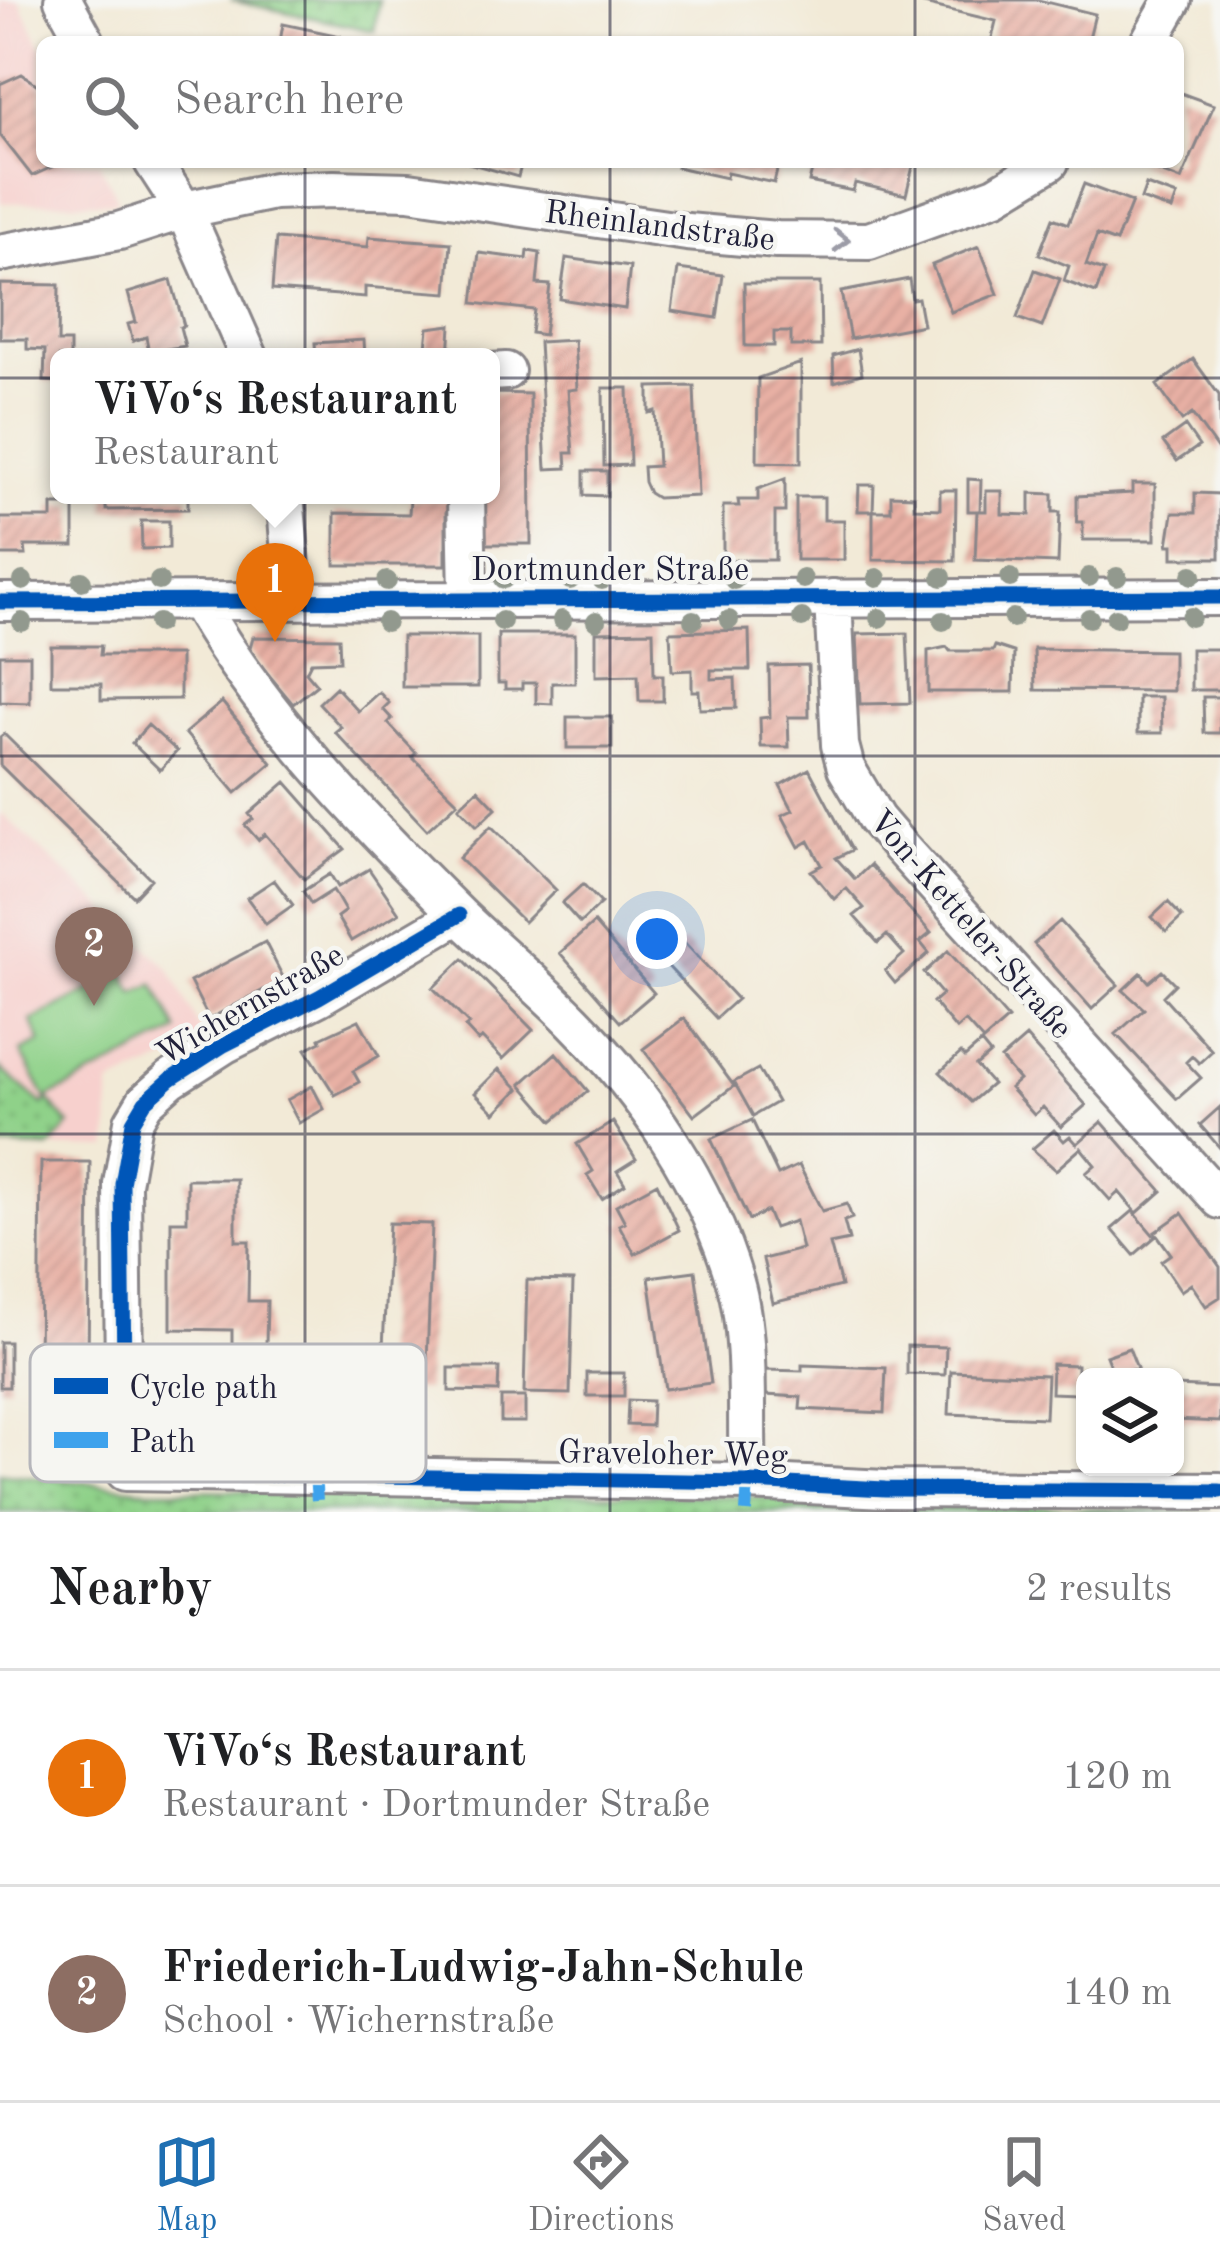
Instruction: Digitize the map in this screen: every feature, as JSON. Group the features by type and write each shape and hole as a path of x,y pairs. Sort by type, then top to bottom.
{"street":[{"path":"63,0 83,36"},
{"path":"157,168 184,210 245,348"},
{"name":"Rheinlandstraße","path":"0,253 119,231 184,210 274,191 409,191 687,232 868,241 997,196 1041,168"},
{"path":"286,504 294,598"},
{"path":"466,504 468,598"},
{"name":"Dortmunder Straße","path":"0,602 1220,597"},
{"name":"Von-Ketteler-Straße","path":"833,598 840,745 858,791 901,848 1220,1200"},
{"path":"197,601 224,649 304,747 459,915 575,1022 670,1139 724,1252 742,1317 748,1482"},
{"name":"Wichernstraße","path":"124,1344 122,1184 133,1122 145,1102 224,1045 319,997 459,915"},
{"name":"Graveloher Weg","path":"426,1477 1220,1492"}],"shaded area":[{"path":"0,0 19,0 36,36 36,168 102,168 119,202 0,203"},
{"path":"0,812 170,969 207,1043 110,1085 109,1149 0,1146"}],"green space":[{"path":"230,0 379,0 374,31"},
{"path":"124,973 134,993 154,984 178,1031 46,1099 21,1052 41,1042 31,1021"},
{"path":"0,1068 43,1105 48,1100 70,1125 49,1148 0,1146"},
{"path":"0,1473 30,1476 30,1482 148,1490 678,1495 1211,1512 0,1512"}],"building":[{"path":"907,0 1038,0 1095,14 1090,36 992,36 996,21"},
{"path":"283,24 340,36 281,36"},
{"path":"22,74 36,84 36,168 50,168 32,176 0,135 0,84"},
{"path":"1184,94 1214,105 1181,180 1150,168 1184,168"},
{"path":"486,168 520,168 518,177"},
{"path":"681,168 778,168 774,183 727,173 726,178"},
{"path":"812,168 913,168 906,195 855,183 853,191 809,182"},
{"path":"1084,184 1132,202 1116,242 1097,235 1086,265 1104,271 1096,293 1064,281 1069,266 1039,254 1053,218 1068,224"},
{"path":"1146,185 1177,196 1172,210 1141,199"},
{"path":"369,237 451,243 447,293 365,287 365,297 272,290 276,239 368,247"},
{"path":"979,246 998,294 951,312 932,265"},
{"path":"528,251 540,253 537,284 550,285 544,335 531,333 534,310 473,303 479,253 527,259"},
{"path":"566,258 630,267 625,309 560,299"},
{"path":"678,269 723,275 717,318 672,311"},
{"path":"1035,270 1060,279 1042,327 1017,318"},
{"path":"909,279 923,325 850,339 841,292"},
{"path":"171,280 185,346 148,348 146,337 133,341 128,324 136,322 128,293"},
{"path":"744,283 820,283 821,346 791,346 791,332 774,332 774,346 745,346"},
{"path":"0,284 59,285 58,342 70,342 70,348 50,348 50,381 44,381 45,350 27,349 27,339 0,339"},
{"path":"451,325 450,348 426,348 428,328"},
{"path":"364,340 364,348 315,348 315,343"},
{"path":"574,340 577,389 568,390 573,453 566,453 567,468 546,469 539,342"},
{"path":"858,349 862,374 834,382 833,356"},
{"path":"1193,359 1219,395 1220,453 1192,414 1182,421 1157,385"},
{"path":"801,363 801,463 757,462 758,378"},
{"path":"694,386 698,496 657,498 644,482 643,467 658,466 649,387"},
{"path":"603,388 628,388 630,465 604,466"},
{"path":"500,393 530,394 531,544 476,544 476,504 500,504"},
{"path":"1185,426 1199,446 1177,461 1163,442"},
{"path":"584,471 607,471 607,496 584,495"},
{"path":"785,479 785,512 775,512 775,560 723,560 723,506 758,500 758,489"},
{"path":"968,479 981,480 980,511 986,511 986,491 1002,491 1002,514 1030,515 1030,493 1053,494 1053,512 1060,512 1058,563 975,560 977,511 968,511"},
{"path":"1132,484 1155,484 1155,540 1083,540 1077,496 1132,493"},
{"path":"859,485 874,485 873,511 858,511"},
{"path":"940,490 956,490 955,561 873,560 873,511 891,511 891,495 914,496 914,508 940,509"},
{"path":"1195,493 1220,494 1220,558 1173,558 1173,545 1168,545 1173,513 1195,513"},
{"path":"796,497 824,497 824,520 844,520 844,560 796,560"},
{"path":"106,504 188,504 188,509 106,510"},
{"path":"410,504 454,504 454,513 446,513 446,565 335,565 335,513 409,514"},
{"path":"52,505 74,505 74,546 25,546 26,555 0,555 0,518 52,518"},
{"path":"141,521 169,521 169,548 142,549"},
{"path":"749,630 750,670 711,670 711,679 735,678 736,708 700,709 699,691 692,691 692,670 672,671 670,632"},
{"path":"653,631 654,675 663,675 663,701 639,701 638,675 596,676 596,632"},
{"path":"907,633 910,703 860,704 857,634"},
{"path":"498,634 575,634 575,683 552,683 552,704 536,703 536,683 505,689 505,683 498,683"},
{"path":"402,636 478,636 478,687 402,687"},
{"path":"253,637 339,638 340,661 311,662 306,672 317,685 293,704 249,651"},
{"path":"51,646 101,646 100,655 180,655 180,699 101,700 101,684 51,684"},
{"path":"995,646 1014,652 1013,692 928,692 928,651 947,647 950,651 993,651"},
{"path":"1034,649 1173,651 1173,691 1035,690"},
{"path":"1191,649 1220,649 1220,690 1191,690"},
{"path":"0,655 30,655 30,703 0,702"},
{"path":"808,665 809,717 788,717 789,747 761,747 760,718 770,717 769,666"},
{"path":"336,687 358,711 379,692 389,703 383,709 392,719 388,723 416,753 412,757 458,802 427,830 335,732 341,727 319,703"},
{"path":"1138,697 1161,697 1162,733 1138,733"},
{"path":"1203,697 1220,697 1220,733 1204,733"},
{"path":"222,702 272,763 236,793 185,733"},
{"path":"567,717 612,717 612,748 567,748"},
{"path":"148,725 177,751 160,770 132,743"},
{"path":"4,734 151,879 134,897 0,765"},
{"path":"809,769 852,850 836,858 855,879 870,865 931,933 920,942 929,953 895,983 885,971 904,954 887,935 878,943 854,916 864,908 846,888 834,899 811,871 822,865 809,841 799,847 782,815 793,810 780,785"},
{"path":"286,782 345,849 304,879 265,834 258,840 245,825 253,819 249,814"},
{"path":"478,789 496,808 477,826 459,807"},
{"path":"491,826 556,890 524,922 459,858"},
{"path":"369,869 399,913 351,941 337,917 345,911 333,890 311,904 303,891 330,874 338,887"},
{"path":"274,880 293,905 266,924 247,898"},
{"path":"583,884 601,903 580,923 562,903"},
{"path":"1168,902 1182,917 1166,932 1152,917"},
{"path":"1060,921 1118,985 1092,1009 1034,944"},
{"path":"594,923 654,993 620,1022 560,953"},
{"path":"265,942 284,979 209,1019 190,982"},
{"path":"684,942 737,999 716,1018 663,961"},
{"path":"948,951 1008,1019 983,1041 965,1021 956,1029 933,1002 942,994 924,973"},
{"path":"463,959 533,1030 503,1059 482,1038 478,1041 465,1027 469,1024 433,988"},
{"path":"1162,971 1175,984 1163,996 1212,1051 1199,1063 1192,1056 1186,1062 1201,1078 1177,1099 1116,1034 1144,1009 1123,990 1141,973 1149,982"},
{"path":"684,1018 734,1086 694,1116 643,1049"},
{"path":"359,1020 379,1056 353,1071 359,1082 335,1095 306,1049"},
{"path":"1026,1037 1086,1105 1061,1127 1043,1107 1034,1115 1010,1088 1019,1080 1001,1059"},
{"path":"981,1043 990,1054 976,1066 992,1084 971,1102 940,1072"},
{"path":"556,1053 588,1091 553,1121 521,1084"},
{"path":"499,1069 519,1089 495,1113 475,1093"},
{"path":"758,1069 777,1102 753,1116 734,1082"},
{"path":"312,1086 324,1109 299,1123 287,1100"},
{"path":"1220,1107 1220,1148 1200,1125"},
{"path":"752,1120 778,1175 799,1165 822,1211 847,1204 852,1218 844,1221 849,1240 830,1244 841,1286 773,1303 763,1259 802,1249 795,1221 774,1228 767,1211 749,1220 711,1139"},
{"path":"613,1122 636,1159 617,1171 625,1184 602,1199 587,1175 593,1171 577,1144"},
{"path":"1102,1122 1162,1191 1137,1213 1119,1192 1110,1200 1086,1173 1095,1165 1081,1148 1056,1170 1032,1149 1054,1130 1064,1141 1070,1136 1077,1144"},
{"path":"41,1162 90,1162 88,1344 39,1344"},
{"path":"187,1179 236,1179 236,1241 249,1241 248,1301 267,1301 266,1344 232,1344 232,1330 171,1329 171,1221 187,1221"},
{"path":"657,1183 679,1230 635,1254 619,1225 625,1222 616,1205"},
{"path":"1133,1211 1155,1237 1134,1255 1112,1229"},
{"path":"1182,1213 1220,1267 1220,1297 1206,1306 1191,1284 1181,1291 1161,1261 1171,1254 1155,1232"},
{"path":"389,1223 432,1224 426,1390 426,1344 383,1344"},
{"path":"695,1271 711,1383 665,1389 649,1277"},
{"path":"527,1280 573,1281 570,1394 524,1393"},
{"path":"0,1342 9,1342 9,1387 0,1387"},
{"path":"907,1346 946,1347 945,1375 907,1374"},
{"path":"1129,1348 1137,1368 1111,1368 1106,1356"},
{"path":"1052,1364 1077,1365 1076,1394 1051,1393"},
{"path":"802,1365 886,1368 884,1413 800,1409 801,1397 765,1395 766,1370 802,1371"},
{"path":"449,1368 499,1368 498,1392 449,1391"},
{"path":"951,1371 1047,1375 1045,1418 949,1414"},
{"path":"587,1373 624,1373 624,1396 587,1396"},
{"path":"1184,1386 1220,1388 1220,1422 1184,1420"},
{"path":"501,1397 525,1397 525,1422 501,1422"},
{"path":"628,1400 652,1401 651,1426 627,1425"}],"marked path":[{"path":"316,1482 318,1512"},
{"path":"746,1512 748,1482"}],"cycle path":[{"path":"0,602 1220,597"},
{"path":"124,1344 122,1184 133,1122 145,1102 224,1045 319,997 459,915"},
{"path":"426,1477 885,1489 1220,1491"}],"place":[{"name":"ViVo‘s Restaurant","path":"275,642"},
{"name":"Friederich-Ludwig-Jahn-Schule","path":"94,1006"}]}
